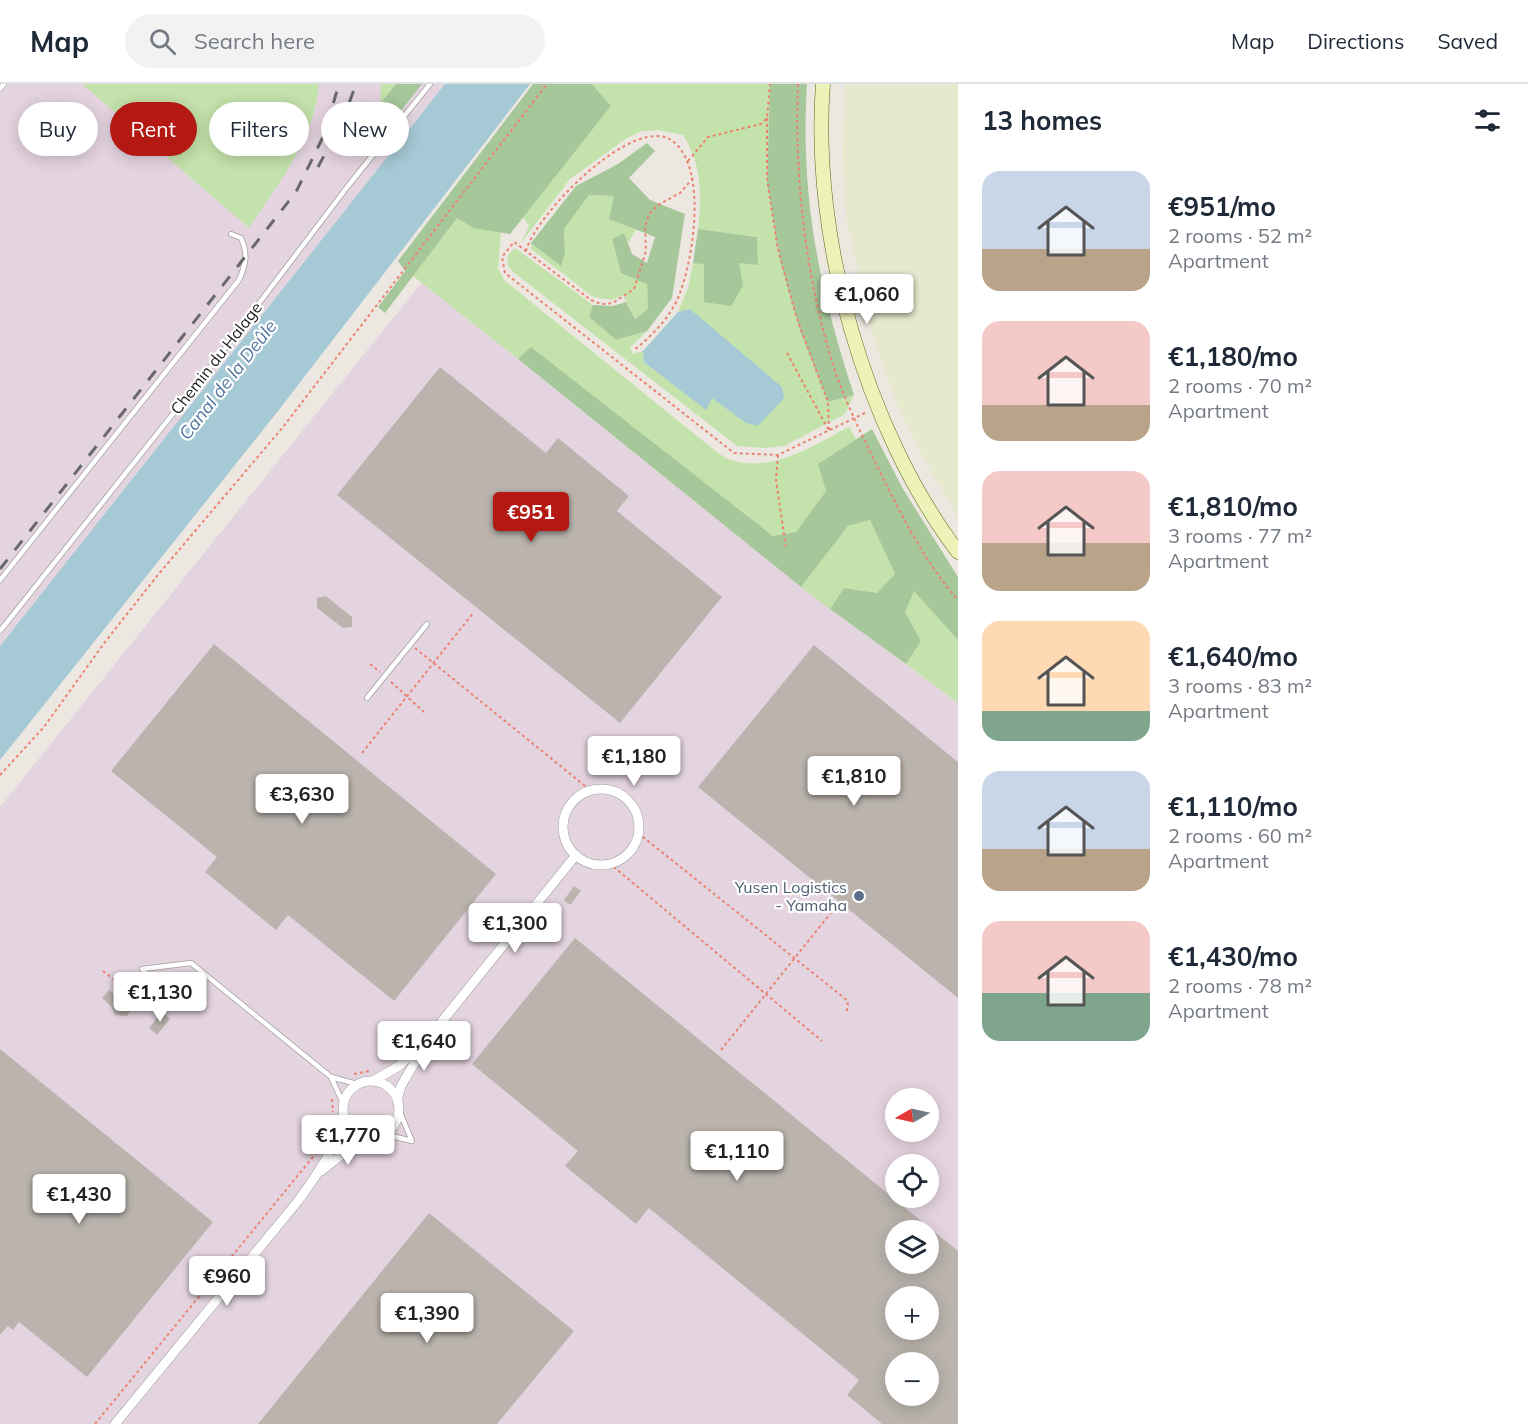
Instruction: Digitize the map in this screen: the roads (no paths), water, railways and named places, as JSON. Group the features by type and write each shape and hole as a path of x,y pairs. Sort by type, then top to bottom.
{"main road":[{"path":"823,84 823,156 828,223 856,345 878,407 906,465 958,552"}],"street":[{"path":"602,788 624,796 632,805 638,818 638,833 630,850 622,858 609,863 595,864 576,855 566,840 564,816 577,797 590,790 602,788"},
{"path":"115,1424 317,1174 339,1135 343,1104 348,1091 357,1084 399,1066 431,1035 576,855"},
{"path":"317,1174 364,1137 384,1134 393,1126 399,1110 398,1100 401,1086 431,1035"},
{"path":"374,1076 387,1086 398,1100"},
{"path":"343,1116 350,1128 364,1137"}],"lane":[{"path":"0,89 4,84"},
{"name":"Chemin du Halage","path":"0,631 219,356 348,186 430,84"},
{"path":"0,580 239,280 245,267 245,246 241,238 231,234"},
{"path":"367,698 427,624"},
{"path":"203,973 183,980 152,1008 154,990 150,978 142,969 191,963 331,1077 357,1084"},
{"path":"331,1077 343,1104"},
{"path":"384,1134 412,1141 399,1110"}],"water":[{"name":"Canal de la Deûle","path":"445,84 530,84 278,411 0,760 0,646 388,156 409,156 409,129"},
{"path":"690,309 782,387 784,398 758,426 746,423 712,398 706,410 644,362 643,351 678,312"}],"railway":[{"path":"0,569 296,192 324,135 339,84"},
{"path":"318,167 343,120 356,84"}],"place":[{"name":"Yusen Logistics - Yamaha","path":"859,896"}]}
